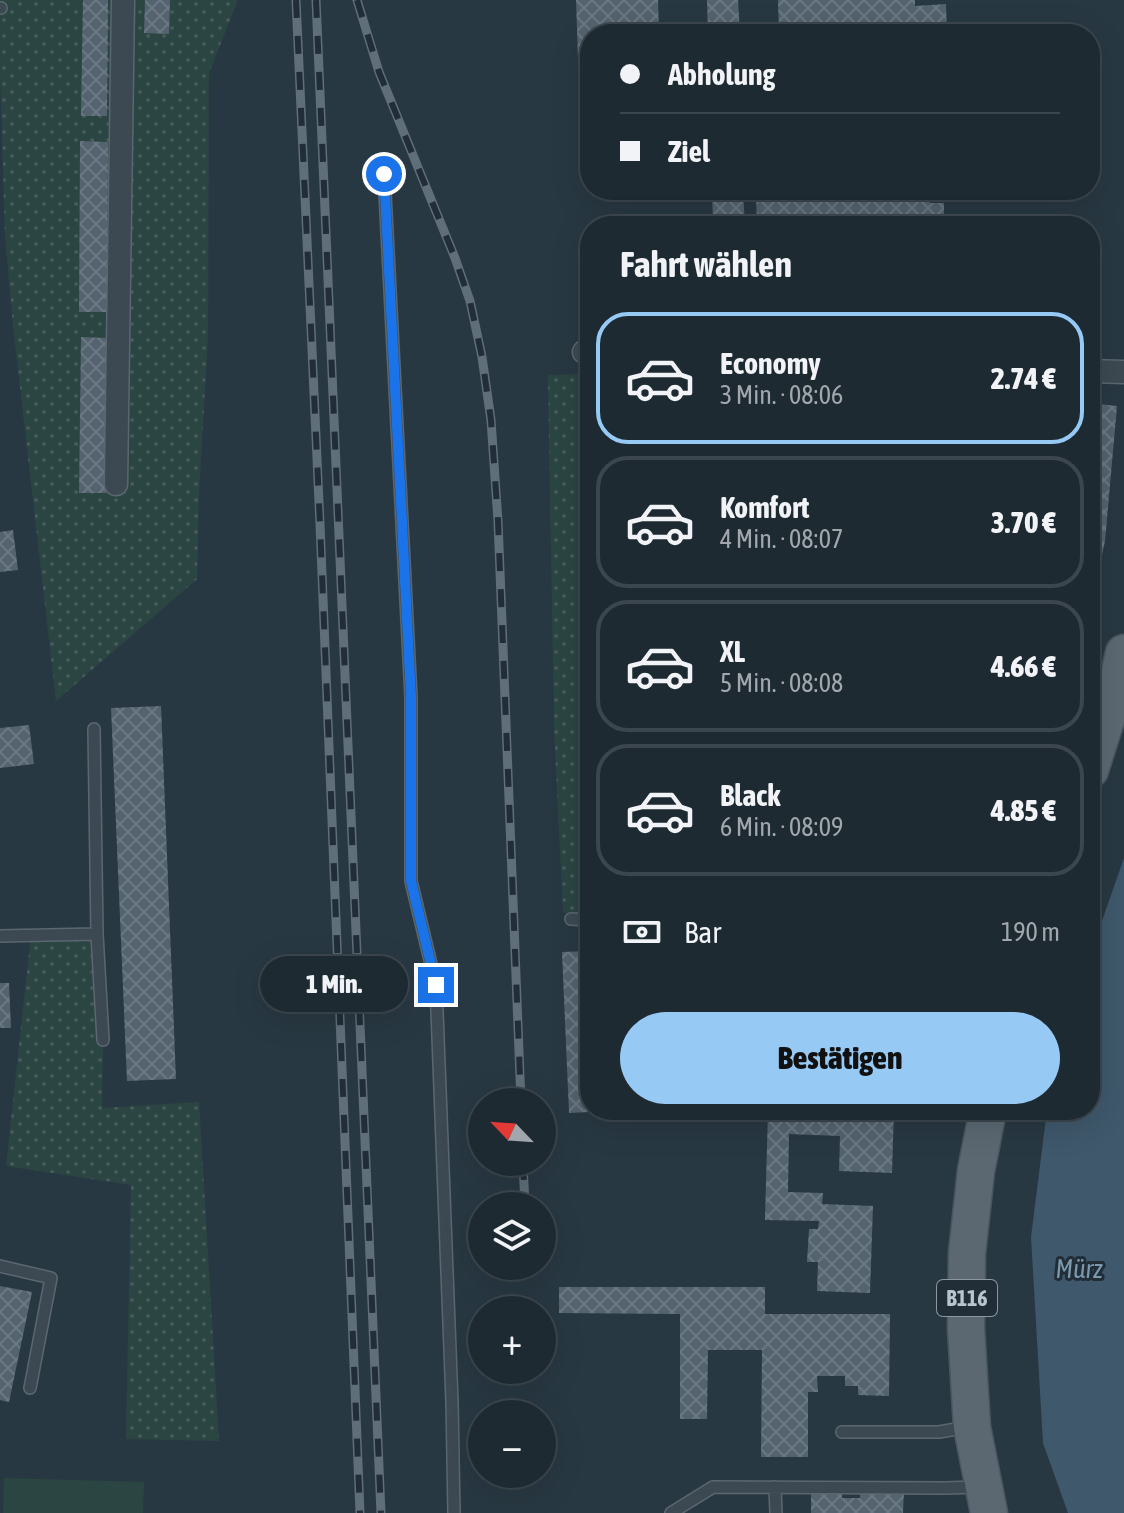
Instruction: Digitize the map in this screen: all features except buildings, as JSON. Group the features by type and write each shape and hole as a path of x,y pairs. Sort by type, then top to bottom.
{"main road":[{"path":"1100,739 1124,653"},
{"name":"B116","path":"986,1120 976,1171 967,1253 966,1328 972,1427 986,1500"}],"street":[{"path":"116,484 123,0"},
{"path":"1100,371 1124,372"}],"lane":[{"path":"384,174 411,697 411,881 436,985 454,1513"},
{"path":"94,729 97,934 103,1040"},
{"path":"571,919 580,919"},
{"path":"0,936 97,934"},
{"path":"0,1266 51,1278 30,1388"},
{"path":"842,1432 939,1432 972,1427"},
{"path":"671,1513 713,1487 945,1488 986,1500"},
{"path":"775,1487 776,1513"}],"green space":[{"path":"0,0 238,0 209,73 208,336 197,579 56,701 5,235"},
{"path":"580,374 580,919 571,919 563,911 554,729 548,375"},
{"path":"97,934 103,1040 102,1108 199,1102 219,1441 126,1439 131,1185 6,1166 31,935"},
{"path":"4,1478 144,1482 143,1513 3,1513"}],"water":[{"name":"Mürz","path":"1124,858 1124,1513 1068,1513 1043,1443 1031,1237 1046,1120 1100,1120 1100,926"}],"railway":[{"path":"296,0 360,1513"},
{"path":"316,0 381,1513"},
{"path":"357,0 379,72 455,258 470,301 482,357 491,420 498,521 520,1088"},
{"path":"524,1176 524,1192"}],"route":[{"path":"384,174 411,697 411,881 436,985"}]}
